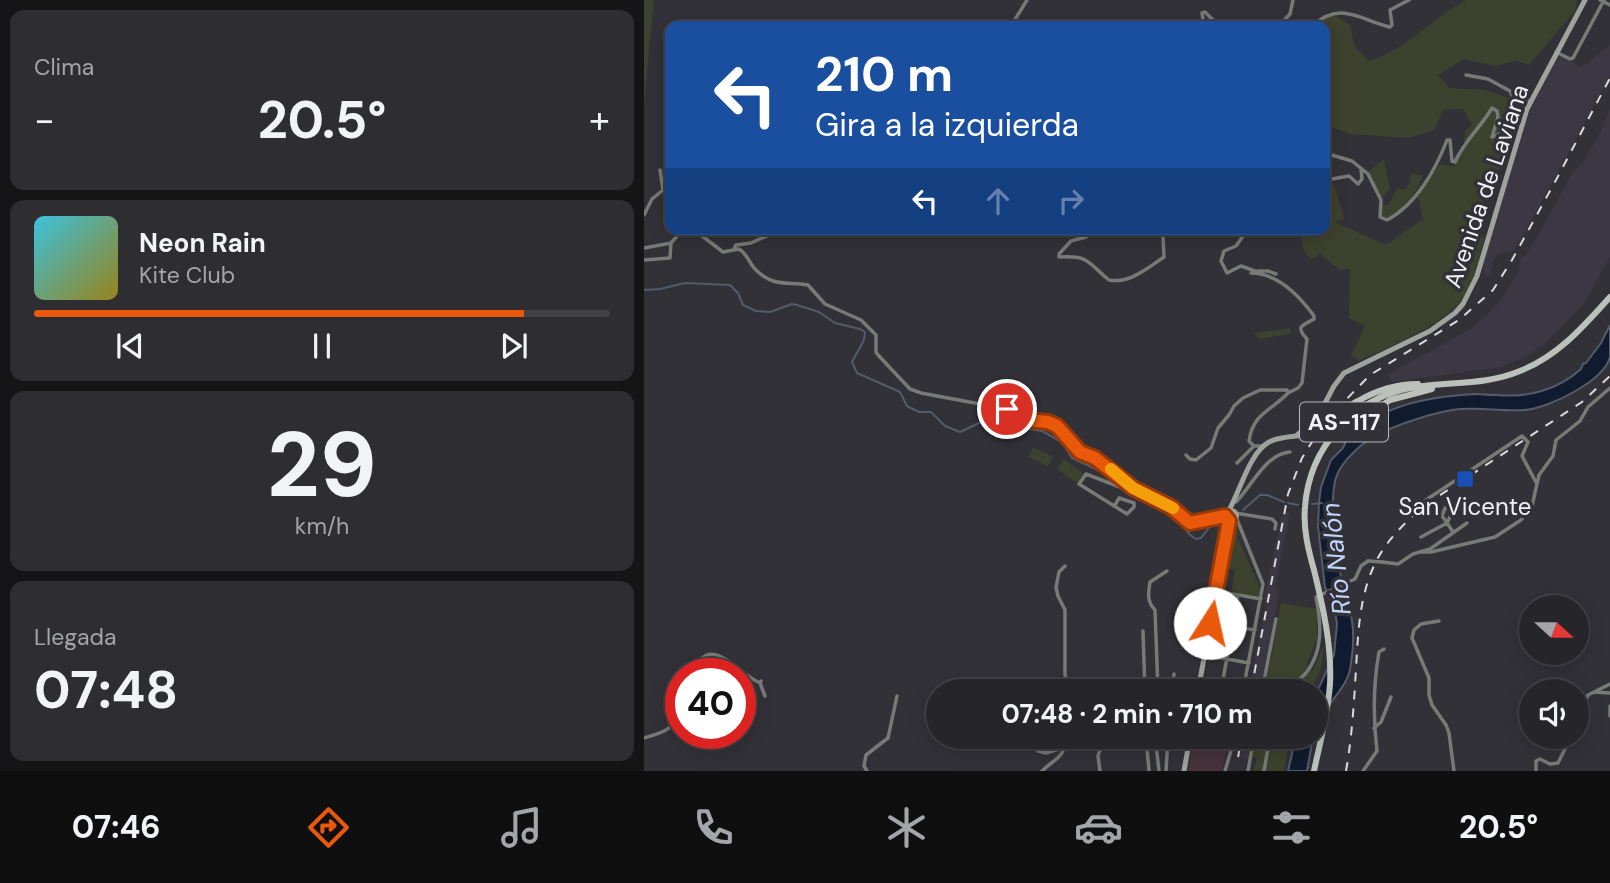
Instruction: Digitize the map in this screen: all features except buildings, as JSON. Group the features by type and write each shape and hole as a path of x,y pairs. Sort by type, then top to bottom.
{"main road":[{"name":"AS-117","path":"1323,430 1348,427 1390,400 1408,394 1470,384 1519,372 1551,355 1574,336 1608,299"},
{"name":"AS-117","path":"1314,771 1330,682 1328,642 1305,532 1306,493 1318,457 1332,435 1352,415 1385,395 1410,388 1455,384"},
{"name":"AS-117","path":"1328,415 1337,415 1374,393 1397,385 1470,384"}],"street":[{"path":"1014,21 1027,0"},
{"path":"1284,21 1290,14 1293,0"},
{"path":"1318,21 1328,13 1340,11 1361,14 1390,27 1390,10 1409,0"},
{"name":"Avenida de Laviana","path":"1317,418 1344,373 1430,331 1463,304 1477,276 1530,102 1585,0"},
{"path":"1556,52 1573,58 1602,1 1610,5"},
{"path":"1203,21 1202,13 1205,12 1214,21"},
{"path":"1466,75 1488,79 1530,102"},
{"path":"1330,154 1352,161 1371,178 1381,200 1380,217 1387,220 1413,198 1440,158 1449,139 1453,162 1460,149 1487,120 1492,108 1497,111 1498,117 1492,137 1502,133 1511,120 1514,104 1510,91"},
{"path":"1332,179 1349,176 1358,184 1363,179 1362,169"},
{"path":"644,215 652,199 663,190 660,170"},
{"path":"644,260 670,258 671,243 678,235"},
{"path":"699,235 718,250 727,252 736,245 751,243 769,235"},
{"path":"1086,237 1071,241 1059,257 1071,256 1086,260 1097,266 1109,279 1123,281 1163,258 1164,235"},
{"path":"1245,235 1236,246 1224,251 1221,261 1227,273 1241,266 1268,276 1288,289 1314,316 1314,319 1300,328 1301,335 1307,339 1302,383 1256,420 1249,441 1254,446 1262,446"},
{"path":"644,248 671,243"},
{"path":"734,249 746,253 754,269 767,278 788,285 808,285 825,304 861,320 876,335 876,352 910,389 965,403 1007,409 1027,420 1048,422 1057,426 1080,452 1095,458 1131,488"},
{"path":"1255,272 1268,271 1276,274"},
{"path":"1420,552 1474,543 1507,531 1532,506 1541,471 1554,454 1556,440 1580,421 1588,407 1610,388"},
{"path":"1186,455 1196,460 1211,448 1218,428 1230,415 1234,405 1251,393 1285,389 1288,393"},
{"path":"1201,679 1235,500 1262,446 1275,439 1323,430 1331,422 1324,403"},
{"path":"1297,435 1317,418 1328,415"},
{"path":"1317,418 1323,430"},
{"path":"1423,502 1522,436 1528,442 1522,456 1537,484"},
{"path":"1237,463 1254,446"},
{"path":"1235,500 1273,458 1290,452"},
{"path":"1115,505 1119,498 1134,503 1128,513 1079,484 1086,474 1131,488 1171,507 1190,523 1232,517 1272,519 1276,523 1275,529"},
{"path":"1232,517 1264,584 1246,679"},
{"path":"1421,537 1447,523 1453,532"},
{"path":"1300,679 1306,674 1314,660 1321,631 1316,597 1354,579 1361,566 1368,561 1396,564 1430,549 1467,523"},
{"path":"1065,566 1059,572 1056,587 1065,610 1067,679"},
{"path":"1158,679 1155,610 1149,601 1150,582 1167,572"},
{"path":"1216,591 1261,599"},
{"path":"1224,679 1238,595"},
{"path":"1264,679 1276,619"},
{"path":"1439,621 1421,624 1414,630 1412,638 1427,671 1432,705 1446,725 1454,771"},
{"path":"1210,623 1255,630"},
{"path":"1143,631 1145,679"},
{"path":"1363,771 1377,751 1374,729 1376,671 1379,652 1384,649"},
{"path":"700,658 706,654 723,658"},
{"path":"1205,655 1249,663"},
{"path":"1173,679 1174,674"},
{"path":"756,680 761,682 765,696"},
{"path":"1589,694 1610,684"},
{"path":"1592,692 1610,693"},
{"path":"867,771 864,766 866,755 888,738 897,696"},
{"path":"1374,729 1381,723 1391,697"},
{"path":"1610,706 1610,716"},
{"path":"644,738 665,732"},
{"path":"1038,751 1046,753 1059,749"},
{"path":"1042,771 1063,754 1065,749"},
{"path":"1100,749 1098,756 1100,771"},
{"path":"1147,749 1149,771"},
{"path":"1156,749 1159,771"},
{"path":"1165,749 1166,771"},
{"path":"1184,771 1188,749"},
{"path":"1225,771 1231,749"},
{"path":"1248,771 1252,749"},
{"path":"1264,771 1268,749"},
{"path":"1536,771 1536,761 1539,759 1550,764 1558,763 1565,749"}],"shaded area":[{"path":"1610,45 1610,75 1562,165 1513,253 1497,255 1490,276 1484,276 1484,260 1528,115 1555,60 1560,56 1582,67"},
{"path":"1610,108 1610,256 1584,304 1546,343 1527,356 1501,367 1392,382 1388,374 1471,329 1500,302 1519,270 1521,258 1527,254 1573,172 1582,164 1601,131"},
{"path":"1283,510 1290,512 1275,589 1279,590 1275,615 1262,679 1251,679 1266,604 1264,598"},
{"path":"1192,749 1227,749 1221,771 1188,771"},
{"path":"1238,749 1250,749 1248,760 1237,757"}],"green space":[{"path":"644,0 654,0 644,102"},
{"path":"1466,0 1577,0 1575,11 1529,65 1516,61 1494,66 1464,59 1438,75 1449,88 1486,90 1524,104 1504,166 1493,173 1476,224 1484,238 1476,272 1468,291 1449,313 1435,323 1359,361 1351,355 1365,326 1349,318 1350,268 1340,270 1320,254 1312,259 1305,253 1302,235 1330,235 1330,186 1334,184 1344,219 1334,222 1386,245 1423,219 1418,196 1440,164 1454,167 1464,145 1465,132 1472,124 1463,109 1443,110 1434,130 1408,138 1351,134 1330,127 1330,21 1322,21 1332,14 1350,25 1354,45 1369,61 1407,42"},
{"path":"1384,159 1390,189 1382,198 1368,172"},
{"path":"1411,174 1423,175 1413,195 1397,212 1381,217 1382,204 1388,206 1398,188 1405,190"},
{"path":"1291,328 1290,334 1259,339 1254,333"},
{"path":"1033,447 1053,457 1048,466 1028,457"},
{"path":"1063,459 1083,473 1077,483 1057,469"},
{"path":"1232,521 1238,523 1236,525 1240,534 1237,537 1260,587 1263,586 1261,599 1231,594 1235,570 1221,567"},
{"path":"1281,603 1317,609 1317,639 1306,666 1313,670 1324,646 1321,668 1316,679 1264,679 1268,660 1271,660"},
{"path":"1252,749 1288,749 1284,771 1254,771 1257,758 1251,756"}],"water":[{"name":"Río Nalón","path":"1610,325 1610,357 1606,366 1587,384 1561,399 1525,410 1461,409 1418,419 1393,427 1372,438 1343,465 1335,481 1333,525 1353,637 1346,681 1328,707 1328,679 1323,679 1334,655 1337,624 1335,610 1325,587 1318,526 1321,487 1331,460 1343,448 1347,439 1390,410 1423,400 1457,395 1508,396 1542,391 1581,369 1601,343"},
{"path":"1293,749 1311,749 1307,771 1288,771"}],"waterway":[{"path":"644,290 685,283 730,285 738,293 743,305 756,311 770,312 792,304 819,312 835,323 865,332 864,340 852,362 857,373 900,392 907,406 919,412 931,412 945,426 960,432 996,415 1004,416 1062,442 1072,458 1115,478 1133,491 1175,513 1189,534 1196,539 1201,538 1211,525 1219,520"},
{"path":"1243,510 1260,495 1284,502"},
{"path":"1288,503 1298,505"},
{"path":"1312,504 1322,503"}],"railway":[{"path":"1335,411 1370,375 1459,320 1493,290 1512,260 1610,78"},
{"path":"1346,771 1362,605 1368,580 1383,549 1428,503 1582,402 1610,376"},
{"path":"1253,679 1288,494 1302,458 1315,437"},
{"path":"1238,757 1240,749"}],"slow traffic":[{"path":"1111,469 1133,488 1173,508"}],"place":[{"name":"San Vicente","path":"1465,479"}],"route":[{"path":"1007,409 1027,420 1048,422 1057,426 1084,455 1095,458 1133,488 1171,507 1190,523 1225,516 1229,521 1210,623"}]}
